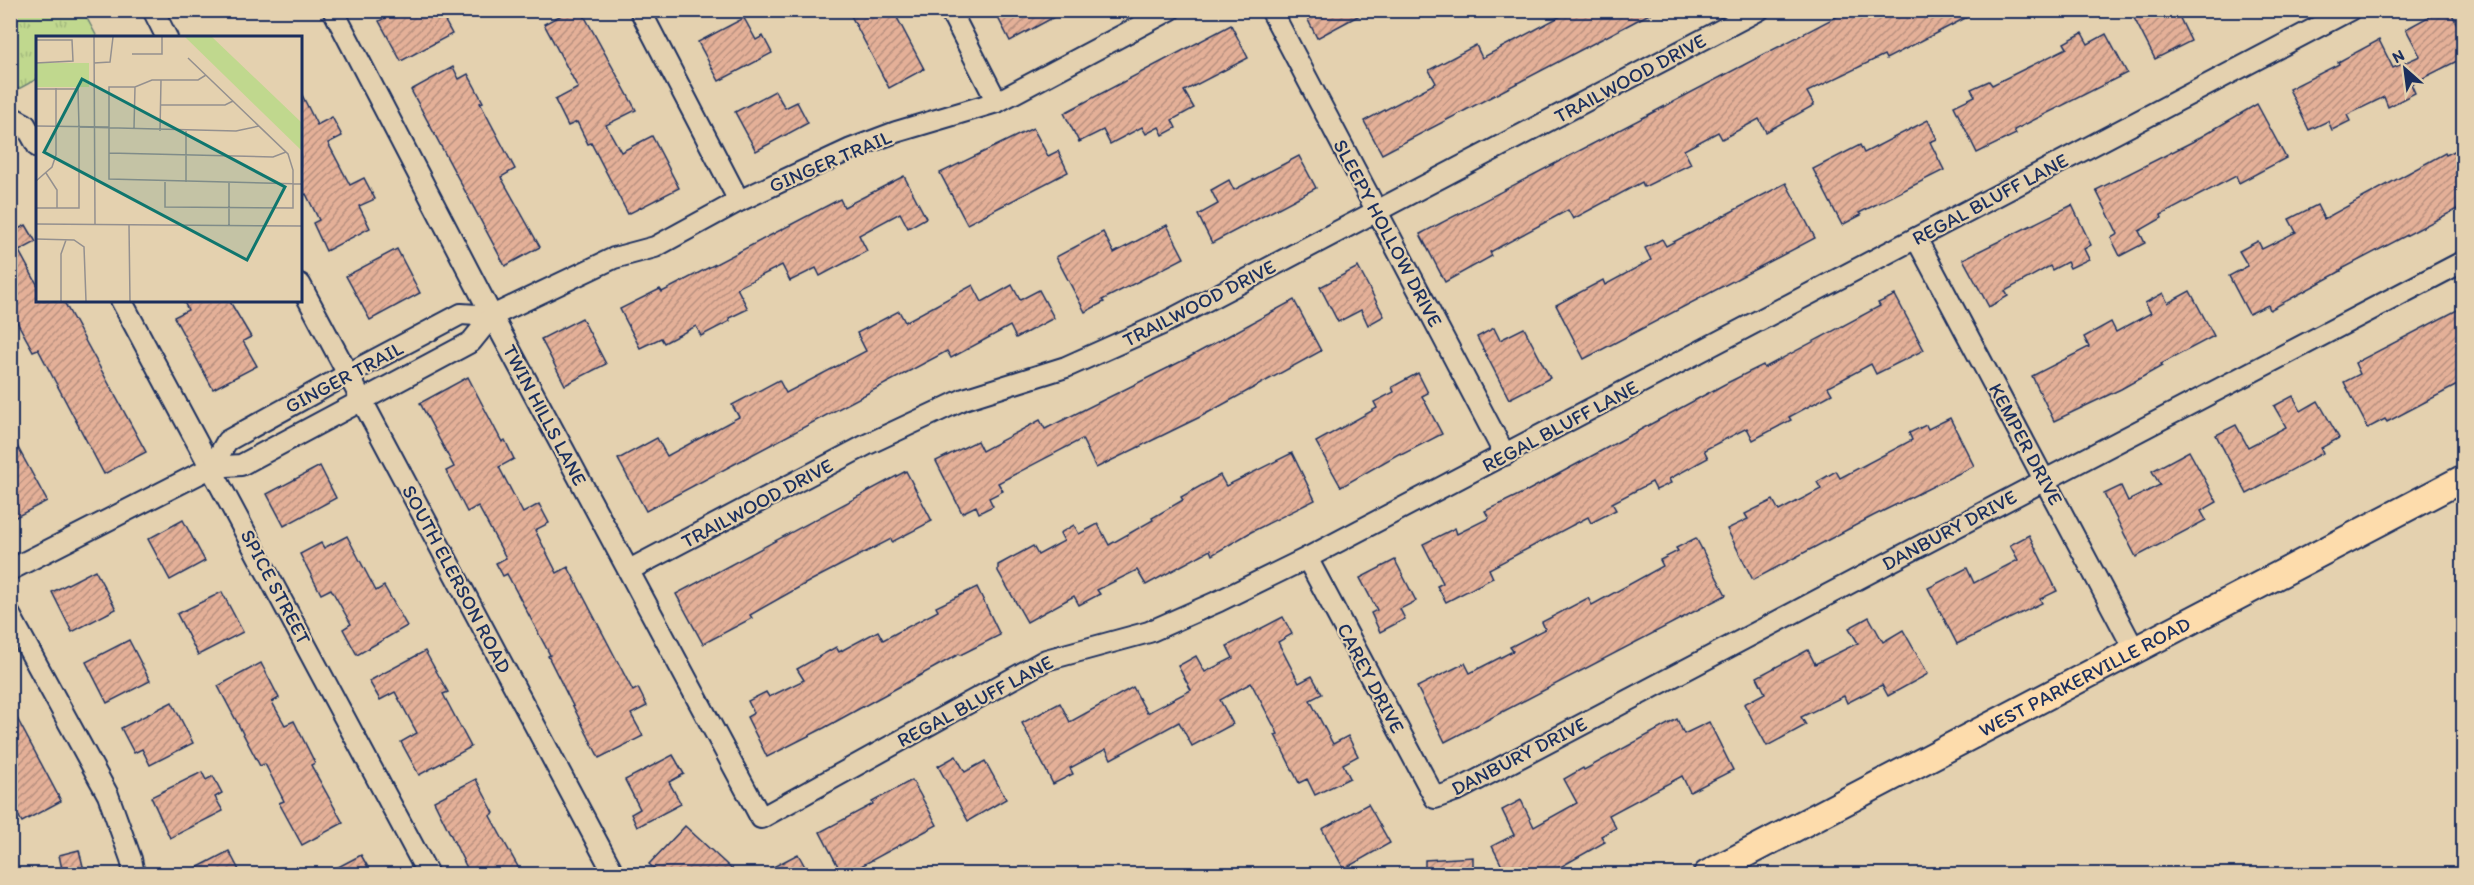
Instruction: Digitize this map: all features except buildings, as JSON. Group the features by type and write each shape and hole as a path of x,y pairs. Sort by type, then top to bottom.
{"main road":[{"name":"WEST PARKERVILLE ROAD","path":"1707,874 2463,478"}],"street":[{"path":"153,10 166,36"},
{"name":"TWIN HILLS LANE","path":"333,10 492,316 761,818"},
{"path":"640,10 739,201"},
{"path":"950,10 997,102"},
{"name":"GINGER TRAIL","path":"10,570 212,467 241,465 471,342 492,316 614,258 655,247 739,201 851,149 896,132 997,102 1170,10"},
{"name":"SLEEPY HOLLOW DRIVE","path":"1271,10 1505,456"},
{"name":"TRAILWOOD DRIVE","path":"629,570 868,444 964,399 1066,367 1162,324 1759,10"},
{"name":"REGAL BLUFF LANE","path":"761,818 1046,660 1149,632 1307,558 2350,10"},
{"path":"10,116 25,124 36,143"},
{"name":"KEMPER DRIVE","path":"1916,238 2135,651"},
{"name":"DANBURY DRIVE","path":"1435,798 1460,789 2463,261"},
{"name":"SOUTH ELERSON ROAD","path":"302,288 614,874"},
{"name":"SPICE STREET","path":"122,302 428,874"},
{"name":"GINGER TRAIL","path":"212,467 227,441 348,374 461,315 492,316"},
{"name":"CAREY DRIVE","path":"1307,558 1435,798"},
{"path":"10,615 108,795 131,859 134,874"}],"green space":[{"path":"11,10 83,11 96,36 36,36 36,80 11,93"}]}
